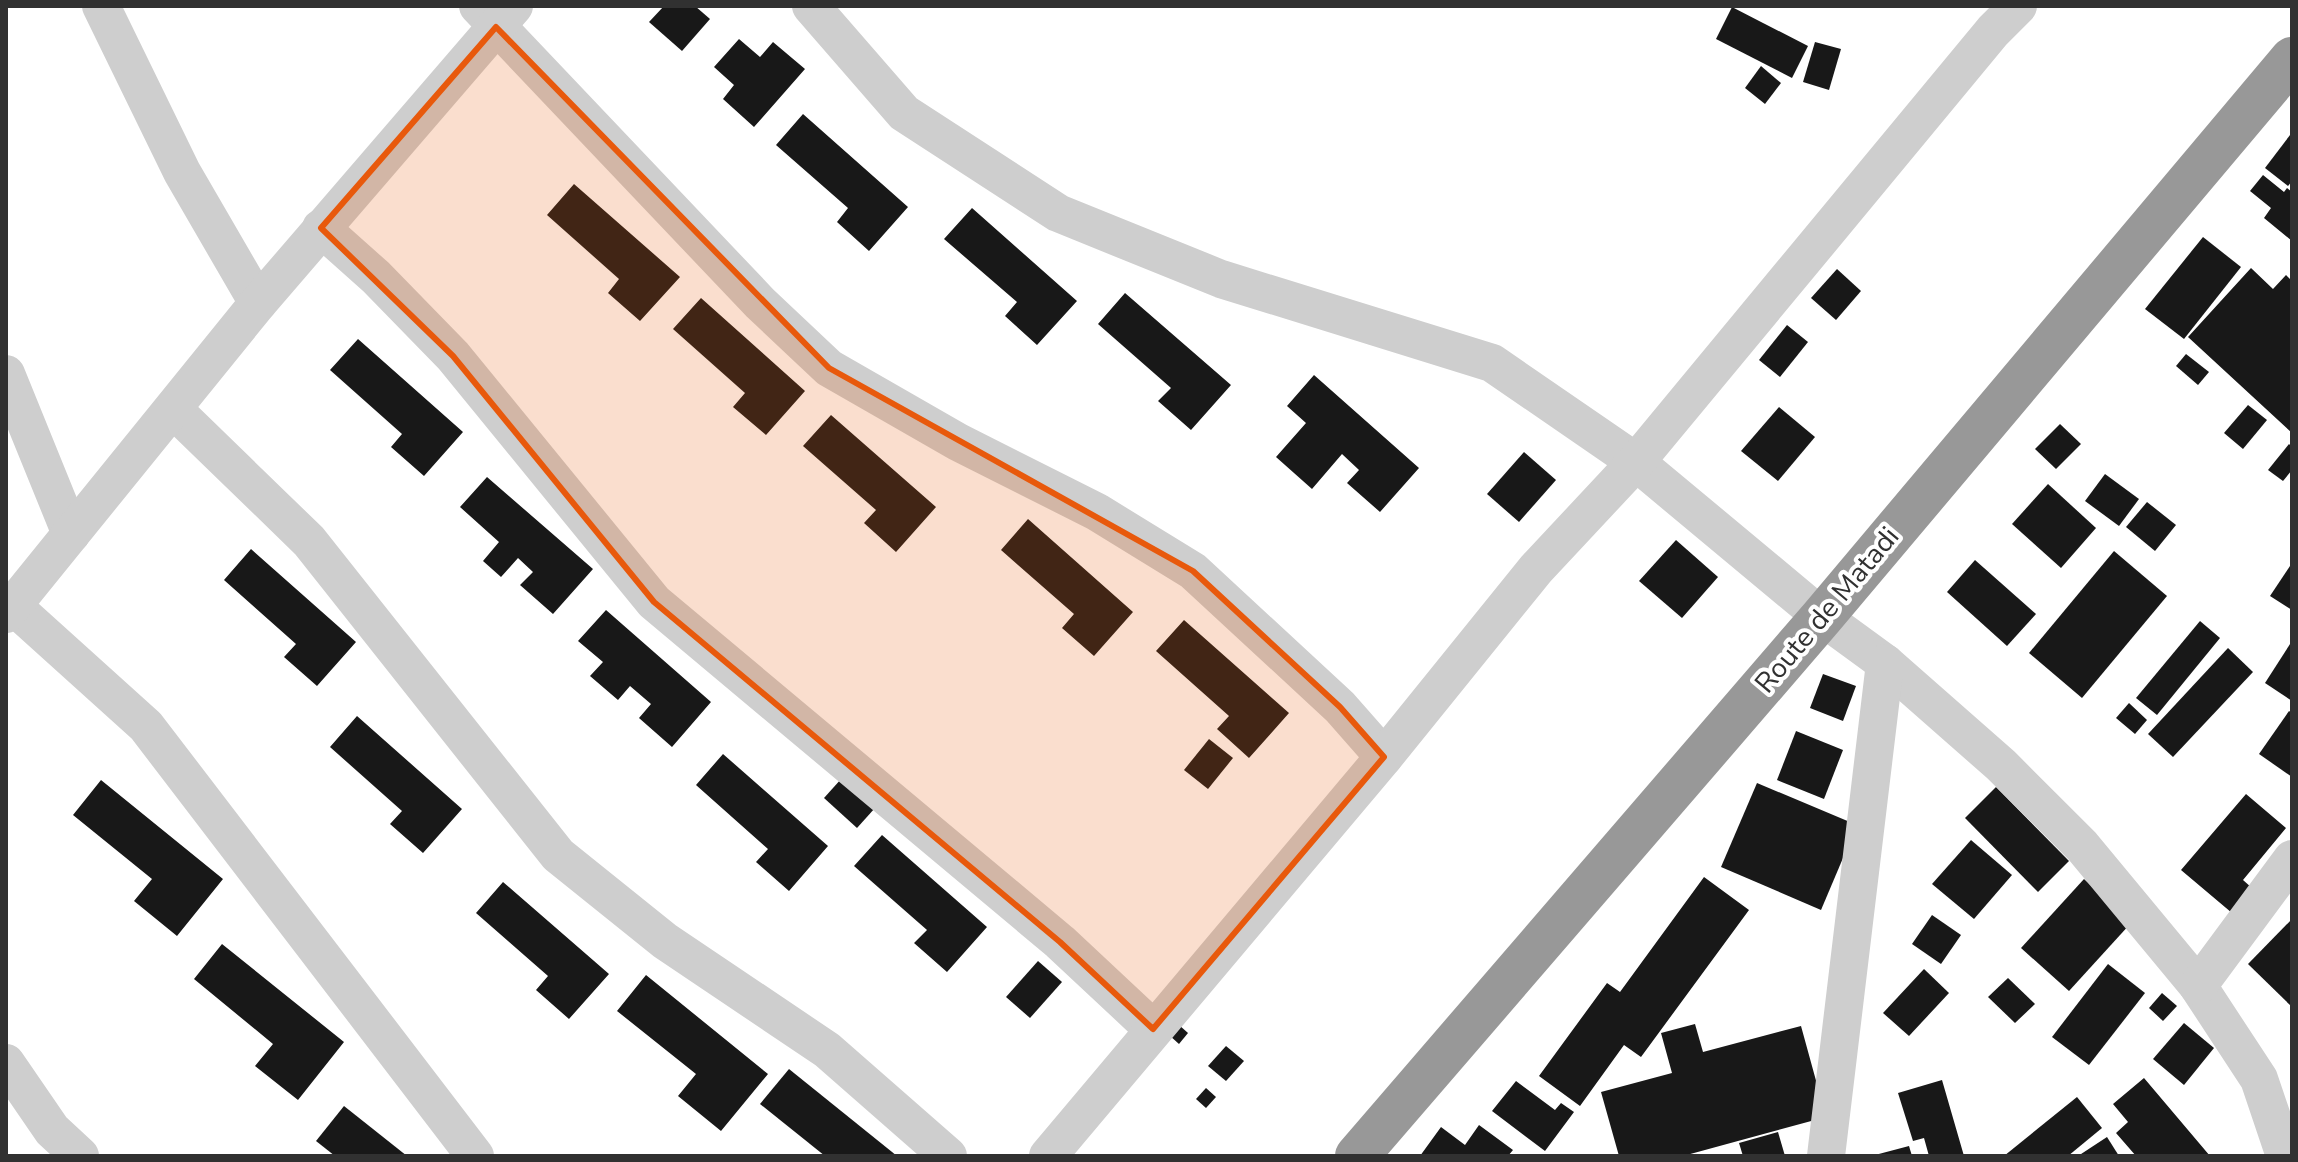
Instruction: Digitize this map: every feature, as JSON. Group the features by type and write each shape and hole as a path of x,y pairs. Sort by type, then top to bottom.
{"highway":[{"name":"Route de Matadi","path":"1357,1156 1822,617 2292,59"}],"street":[{"path":"101,6 182,172 258,303"},
{"path":"811,6 904,113 1058,213 1221,279 1492,363 1636,462 1822,617 1885,663 2001,765 2082,846 2198,986 2259,1079 2285,1156"},
{"path":"1048,1156 1384,757 1536,569 1636,462 1993,31 2018,6"},
{"path":"475,1156 146,726 10,610 496,13 760,303 829,368 958,442 1097,512 1193,571 1340,707 1384,757"},
{"path":"321,228 376,277 453,356 654,602 1060,942 1153,1029"},
{"path":"6,374 71,534"},
{"path":"174,410 309,541 558,855 665,941 827,1050 948,1156"},
{"path":"1826,1156 1885,663"},
{"path":"2198,986 2292,859"},
{"path":"6,1063 52,1130 80,1156"}],"highlighted area":[{"path":"496,27 829,368 1193,571 1340,707 1384,757 1153,1029 1060,942 654,602 453,356 321,228"}],"building":[{"path":"664,6 695,6 710,19 682,51 649,22"},
{"path":"1732,7 1808,46 1792,78 1716,39"},
{"path":"739,39 760,57 773,42 805,69 754,127 723,99 734,85 714,67"},
{"path":"1815,42 1841,49 1829,90 1803,82"},
{"path":"1761,66 1781,83 1765,104 1745,88"},
{"path":"803,114 908,207 869,251 837,222 848,208 776,145"},
{"path":"2290,135 2292,181 2288,186 2265,168"},
{"path":"2263,175 2284,192 2287,188 2292,192 2292,241 2264,218 2271,208 2250,191"},
{"path":"574,184 680,277 640,321 608,293 619,279 547,215"},
{"path":"972,208 1077,301 1037,345 1005,316 1017,302 944,239"},
{"path":"2203,237 2241,267 2184,339 2145,309"},
{"path":"2251,268 2273,289 2286,275 2292,281 2292,433 2188,337"},
{"path":"1837,269 1861,291 1836,320 1811,298"},
{"path":"1125,293 1231,385 1191,430 1158,401 1171,388 1098,324"},
{"path":"701,298 805,391 766,435 733,407 745,393 673,329"},
{"path":"1787,325 1808,342 1780,377 1759,360"},
{"path":"358,339 463,432 424,476 391,447 402,434 330,370"},
{"path":"2186,354 2209,372 2198,385 2176,366"},
{"path":"1314,375 1419,468 1380,512 1347,483 1359,470 1342,454 1312,489 1276,457 1306,423 1287,406"},
{"path":"2248,405 2267,420 2243,449 2224,433"},
{"path":"1779,407 1815,437 1778,481 1741,451"},
{"path":"831,415 936,507 896,552 864,523 876,510 803,446"},
{"path":"2060,424 2081,444 2056,469 2035,449"},
{"path":"2289,444 2292,447 2292,470 2283,481 2268,470"},
{"path":"1524,452 1556,480 1519,522 1487,494"},
{"path":"2105,474 2139,499 2119,526 2085,501"},
{"path":"487,477 593,569 553,614 520,585 533,572 518,558 501,577 483,561 499,542 460,507"},
{"path":"2048,484 2096,528 2061,568 2012,524"},
{"path":"2147,502 2176,525 2155,551 2126,527"},
{"path":"1028,519 1133,612 1094,656 1062,628 1074,614 1001,550"},
{"path":"1676,540 1718,577 1682,618 1639,581"},
{"path":"251,549 356,642 317,686 284,657 296,644 224,580"},
{"path":"2114,551 2167,596 2082,698 2029,653"},
{"path":"1975,560 2036,614 2007,646 1947,592"},
{"path":"2292,563 2292,610 2270,596"},
{"path":"606,610 711,702 672,747 639,718 651,704 630,686 618,700 590,676 603,662 578,641"},
{"path":"1184,620 1289,713 1249,758 1217,729 1229,716 1156,651"},
{"path":"2200,621 2220,638 2157,715 2136,698"},
{"path":"2292,641 2292,701 2265,683"},
{"path":"2228,648 2253,672 2173,757 2148,734"},
{"path":"1823,674 1856,686 1843,721 1810,708"},
{"path":"2129,703 2147,720 2135,734 2116,718"},
{"path":"2289,711 2292,713 2292,777 2259,754"},
{"path":"357,716 462,809 423,853 390,824 402,811 330,747"},
{"path":"1796,731 1843,750 1824,799 1777,780"},
{"path":"1209,739 1233,758 1208,789 1184,770"},
{"path":"723,754 828,846 789,891 756,862 768,849 696,785"},
{"path":"842,778 875,808 857,828 824,798"},
{"path":"101,780 223,879 177,936 134,901 152,879 73,815"},
{"path":"1757,783 1857,825 1821,910 1721,867"},
{"path":"1996,787 2069,861 2038,892 1965,818"},
{"path":"2246,794 2286,828 2243,880 2252,888 2232,913 2181,870"},
{"path":"882,835 987,927 947,972 914,943 927,930 854,866"},
{"path":"1971,840 2012,875 1974,919 1932,884"},
{"path":"1704,877 1749,910 1641,1057 1624,1045 1580,1106 1539,1076 1607,983 1620,992"},
{"path":"2084,879 2131,923 2069,991 2021,948"},
{"path":"503,882 609,974 569,1019 536,990 548,976 476,913"},
{"path":"1932,915 1961,935 1941,964 1912,944"},
{"path":"2292,919 2292,1007 2248,964"},
{"path":"222,944 344,1042 298,1100 255,1066 273,1044 194,979"},
{"path":"1038,961 1062,982 1030,1018 1006,997"},
{"path":"2108,964 2145,993 2089,1065 2052,1037"},
{"path":"1924,969 1949,993 1909,1036 1883,1013"},
{"path":"646,975 768,1074 721,1131 678,1096 696,1074 617,1011"},
{"path":"2008,978 2035,1004 2015,1023 1988,997"},
{"path":"2162,993 2177,1006 2163,1021 2149,1008"},
{"path":"2184,1023 2214,1048 2184,1085 2153,1059"},
{"path":"1695,1024 1703,1052 1801,1026 1826,1117 1683,1156 1619,1156 1601,1092 1672,1073 1661,1033"},
{"path":"1179,1025 1188,1033 1179,1044 1169,1035"},
{"path":"1226,1046 1244,1061 1226,1081 1208,1066"},
{"path":"789,1069 897,1156 825,1156 760,1104"},
{"path":"2144,1078 2210,1156 2136,1156 2116,1133 2128,1122 2113,1104"},
{"path":"1942,1080 1964,1156 1929,1156 1924,1138 1913,1141 1898,1093"},
{"path":"1516,1081 1555,1110 1561,1103 1574,1112 1545,1151 1492,1111"},
{"path":"1206,1088 1216,1097 1206,1108 1196,1099"},
{"path":"2077,1097 2102,1128 2068,1156 2004,1156"},
{"path":"344,1106 407,1156 335,1156 316,1141"},
{"path":"1479,1125 1513,1150 1508,1156 1420,1156 1441,1127 1465,1145"},
{"path":"1778,1132 1785,1156 1743,1156 1739,1143"},
{"path":"2107,1137 2119,1156 2078,1156"},
{"path":"1909,1146 1912,1156 1875,1156 1875,1155"}]}
